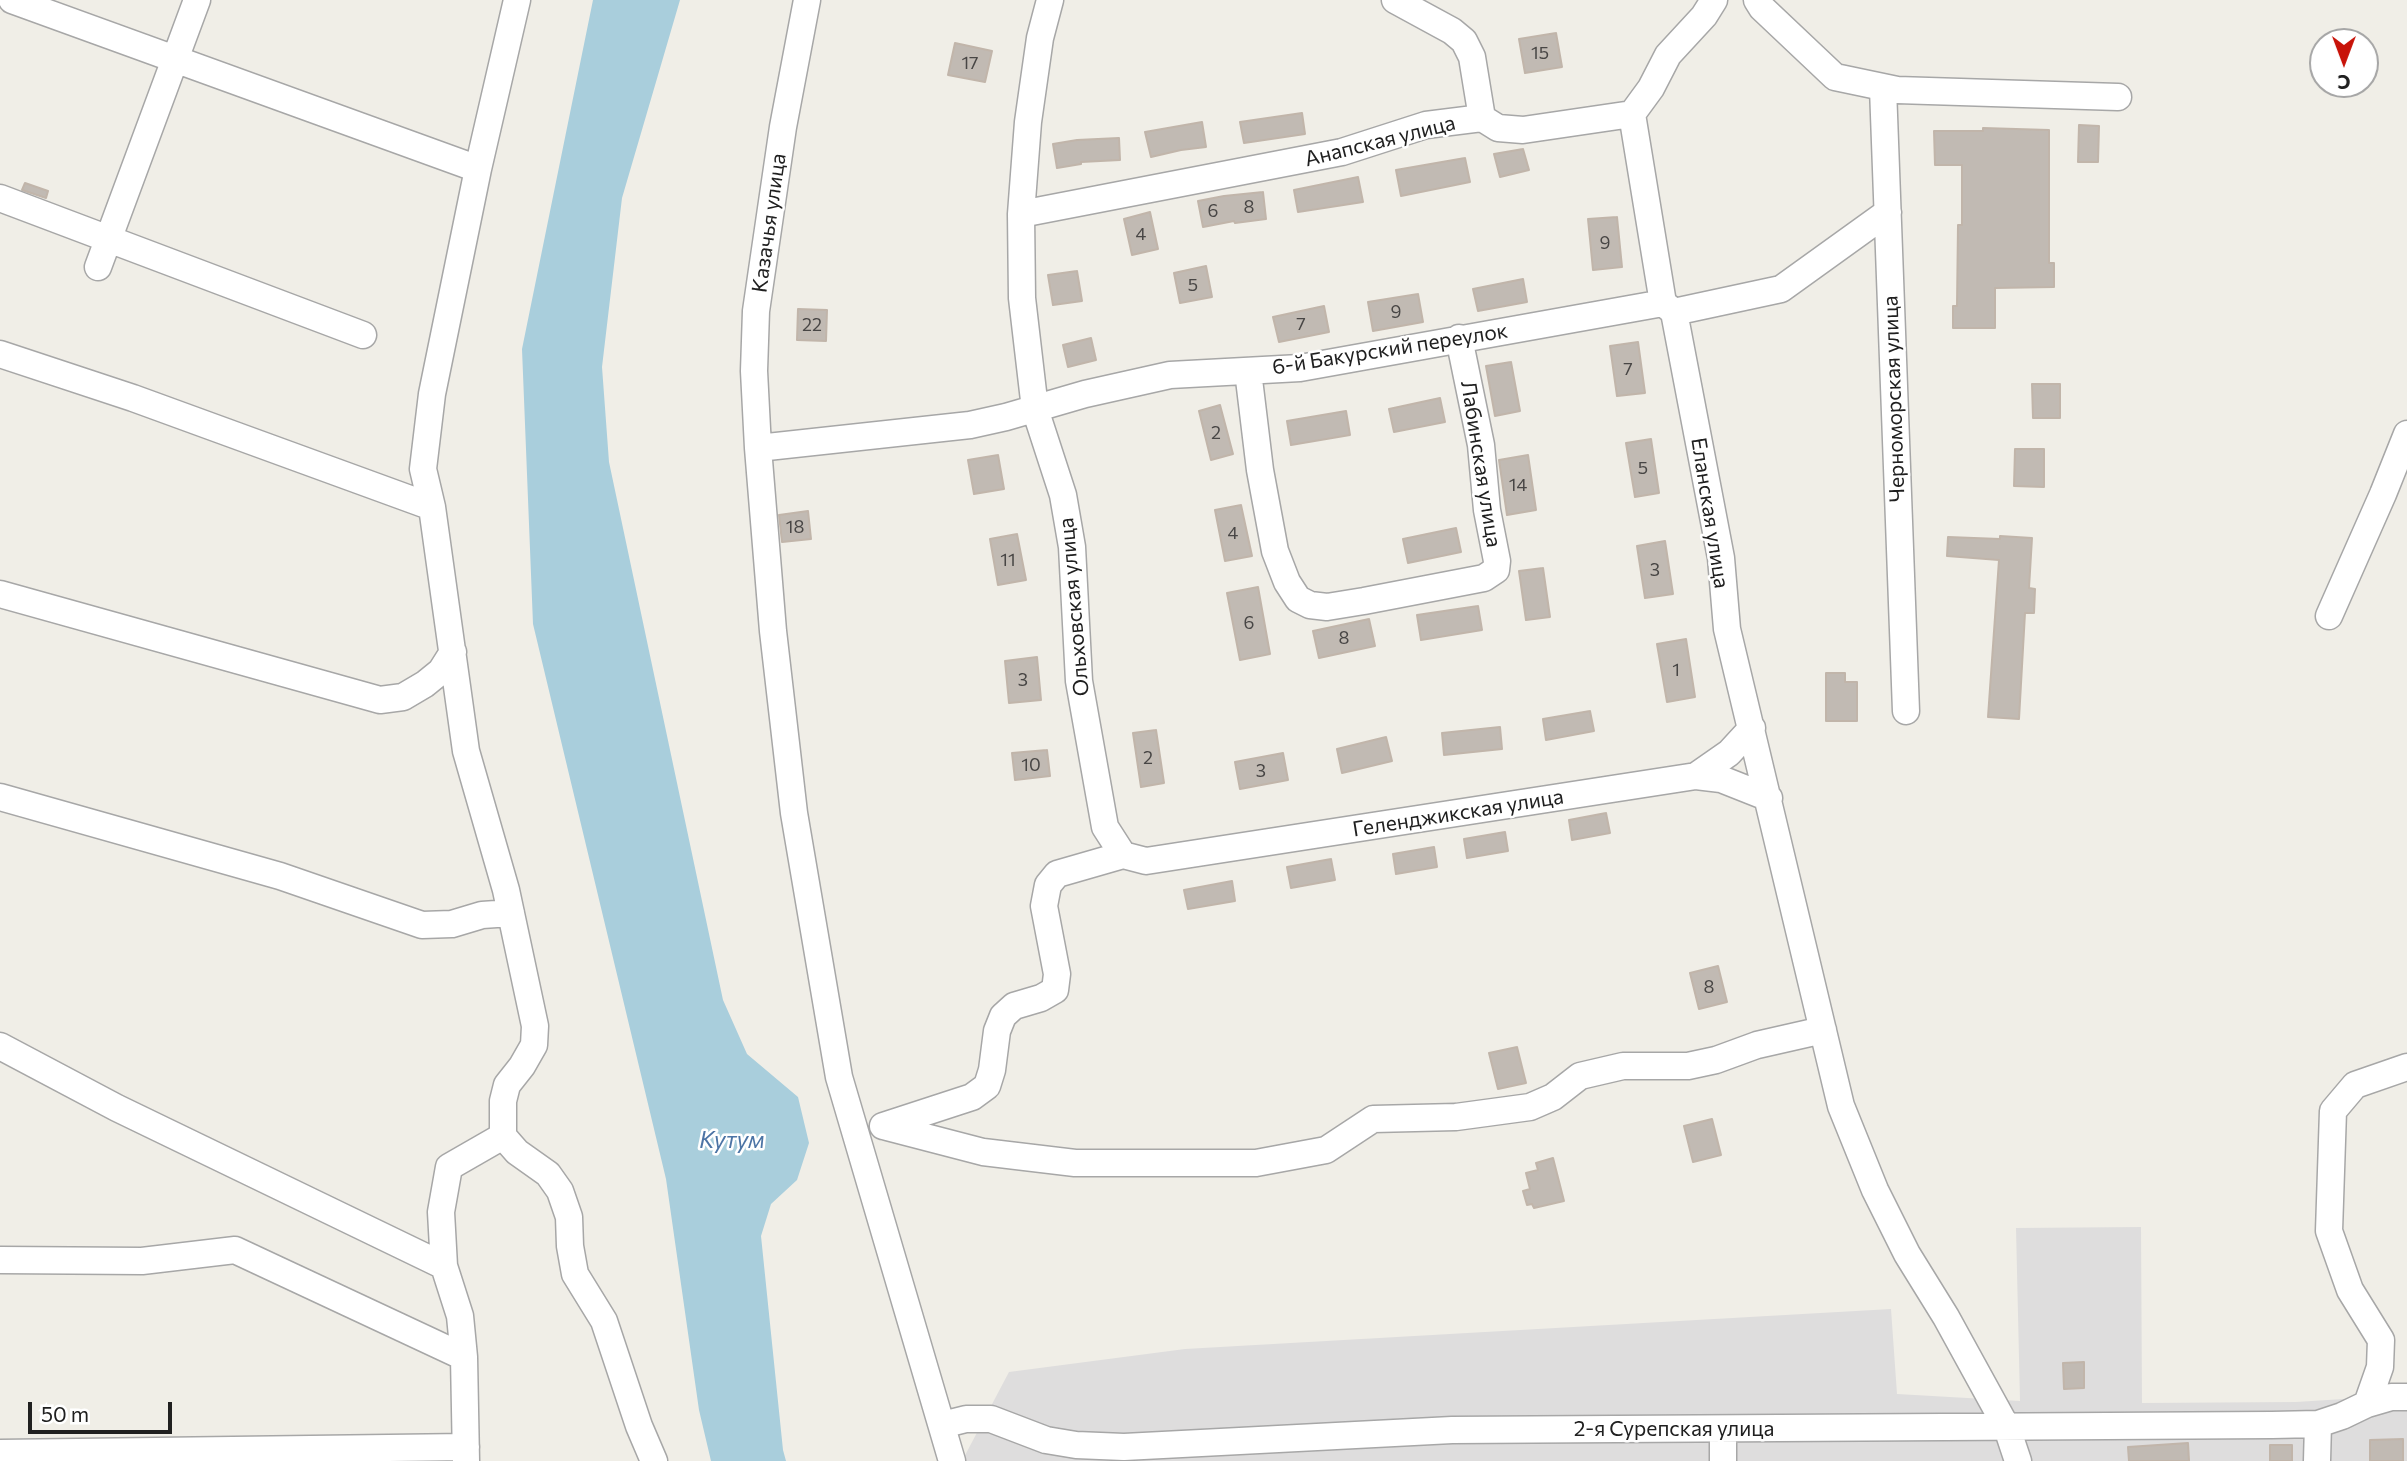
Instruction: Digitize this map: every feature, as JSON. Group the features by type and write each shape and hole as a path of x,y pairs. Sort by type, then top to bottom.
{"street":[{"path":"12,0 478,169"},
{"path":"99,267 197,0"},
{"path":"516,0 432,394 423,469 432,507 467,751 511,914 535,1026 534,1045 507,1085 503,1101 503,1136 517,1152 548,1174 560,1191 569,1217 575,1274 604,1321 639,1426 654,1461"},
{"name":"Казачья улица","path":"807,0 782,127 756,312 754,371 758,449 773,631 794,813 839,1077 952,1461"},
{"name":"Ольховская улица","path":"1050,0 1040,38 1028,122 1021,214 1022,298 1035,409 1063,495 1072,547 1079,681 1105,827 1134,858"},
{"path":"1395,0 1464,41 1472,57 1482,118"},
{"path":"1669,308 1632,114 1651,88 1668,55 1704,16 1714,0"},
{"path":"1757,0 1762,8 1835,77 1896,90 2118,97"},
{"name":"Черноморская улица","path":"1883,88 1906,711"},
{"name":"Анапская улица","path":"1021,214 1342,152 1426,125 1482,118 1498,128 1523,130 1632,114"},
{"path":"0,198 363,335"},
{"name":"6-й Бакурский переулок","path":"758,449 970,425 1085,394 1170,375 1300,368 1459,338 1781,289 1888,212"},
{"name":"Еланская улица","path":"1669,308 1721,558 1727,629 1840,1106 1875,1190 1907,1254 2007,1428 2018,1461"},
{"name":"Лабинская улица","path":"1248,370 1262,484 1275,551 1287,582 1298,599 1310,605 1326,607 1484,578 1496,570 1481,445 1459,338"},
{"path":"0,355 133,398 432,507"},
{"path":"2329,615 2407,433"},
{"path":"0,594 380,701 403,697 425,684 442,671 453,652"},
{"name":"Геленджикская улица","path":"883,1126 972,1097 987,1086 997,1031 1003,1016 1014,1006 1041,998 1055,990 1056,974 1044,906 1048,885 1057,874 1134,858 1696,776 1729,753 1752,728"},
{"path":"1696,776 1721,779 1769,798"},
{"path":"0,797 281,876 422,925 452,924 482,915 511,914"},
{"path":"856,1135 883,1126 983,1152 1075,1163 1256,1163 1326,1150 1373,1119 1455,1117 1530,1107 1553,1097 1580,1076 1623,1066 1688,1066 1716,1060 1757,1045 1823,1030"},
{"path":"0,1046 117,1108 444,1266"},
{"path":"2367,1404 2380,1367 2381,1340 2350,1290 2329,1231 2333,1111 2355,1085 2407,1067"},
{"path":"0,1453 466,1454 464,1357 460,1316 444,1266 441,1212 449,1167 503,1136"},
{"path":"0,1260 142,1261 235,1250 464,1357"},
{"name":"2-я Сурепская улица","path":"942,1425 966,1419 991,1419 1046,1440 1076,1445 1124,1447 1452,1430 2318,1424 2367,1404 2391,1397 2407,1397"},
{"path":"2317,1461 2318,1424"},
{"path":"1723,1429 1723,1461"}],"shaded area":[{"path":"2141,1227 2142,1403 2296,1402 2407,1395 2407,1461 962,1461 1009,1372 1185,1349 1891,1309 1897,1394 2020,1401 2016,1228"}],"water":[{"name":"Кутум","path":"593,0 680,0 622,198 602,367 609,462 723,1000 747,1054 798,1097 809,1143 797,1180 771,1204 761,1236 786,1461 711,1461 699,1410 666,1179 533,624 522,349"}],"building":[{"path":"1556,33 1562,67 1525,73 1519,39"},
{"path":"955,43 992,51 985,82 948,75"},
{"path":"1302,113 1305,134 1244,143 1240,122"},
{"path":"1202,122 1206,147 1151,157 1145,132"},
{"path":"2079,125 2099,126 2098,162 2078,162"},
{"path":"1983,128 2049,130 2049,263 2054,263 2054,287 1995,288 1995,328 1953,328 1953,306 1957,306 1958,225 1962,225 1962,165 1935,165 1934,131 1983,131"},
{"path":"1119,138 1120,160 1081,162 1057,168 1053,144"},
{"path":"1523,149 1529,170 1500,177 1494,154"},
{"path":"1465,158 1470,182 1401,196 1396,170"},
{"path":"1358,177 1363,202 1298,212 1294,190"},
{"path":"25,183 48,191 46,198 22,190"},
{"path":"1263,192 1266,219 1203,227 1198,201"},
{"path":"1150,212 1158,249 1132,255 1124,219"},
{"path":"1617,217 1622,267 1593,270 1588,219"},
{"path":"1206,266 1212,297 1180,303 1174,273"},
{"path":"1077,271 1082,301 1053,305 1048,275"},
{"path":"1523,279 1527,302 1478,311 1473,289"},
{"path":"1418,294 1423,322 1373,331 1368,302"},
{"path":"1324,306 1329,332 1279,342 1273,317"},
{"path":"798,309 827,310 826,341 797,340"},
{"path":"1091,338 1096,360 1068,367 1063,345"},
{"path":"1638,342 1645,393 1617,396 1610,346"},
{"path":"1511,362 1520,411 1495,416 1486,366"},
{"path":"2032,384 2060,384 2060,418 2033,418"},
{"path":"1440,398 1445,422 1394,432 1389,409"},
{"path":"1220,405 1233,454 1211,460 1199,411"},
{"path":"1346,411 1350,435 1291,445 1287,421"},
{"path":"1651,439 1659,493 1635,497 1626,443"},
{"path":"2015,449 2044,449 2044,487 2014,486"},
{"path":"998,455 1004,489 974,494 968,460"},
{"path":"1528,455 1536,510 1507,515 1499,460"},
{"path":"1241,505 1252,556 1225,561 1215,510"},
{"path":"808,511 811,539 782,542 779,515"},
{"path":"1456,528 1461,552 1408,563 1403,539"},
{"path":"1017,534 1026,580 998,585 990,539"},
{"path":"2000,536 2032,538 2029,588 2035,589 2034,613 2025,613 2019,719 1988,717 1999,560 1947,556 1948,537 2000,539"},
{"path":"1665,541 1673,594 1645,598 1637,546"},
{"path":"1543,568 1550,617 1526,620 1519,571"},
{"path":"1258,587 1270,654 1240,660 1227,593"},
{"path":"1478,606 1482,630 1421,640 1417,615"},
{"path":"1369,619 1375,646 1319,658 1313,631"},
{"path":"1686,639 1695,697 1667,702 1657,644"},
{"path":"1037,657 1041,700 1009,703 1005,661"},
{"path":"1826,673 1845,673 1845,682 1857,682 1857,721 1826,721"},
{"path":"1590,711 1594,731 1546,740 1543,719"},
{"path":"1500,727 1502,749 1444,755 1442,733"},
{"path":"1156,730 1164,783 1141,787 1133,733"},
{"path":"1386,737 1392,761 1342,773 1337,749"},
{"path":"1047,750 1050,776 1015,780 1012,753"},
{"path":"1283,753 1288,780 1240,789 1235,762"},
{"path":"1606,813 1610,833 1572,840 1569,820"},
{"path":"1505,832 1508,851 1467,858 1464,839"},
{"path":"1434,847 1437,867 1396,874 1393,854"},
{"path":"1331,859 1335,880 1291,888 1287,867"},
{"path":"1232,881 1235,901 1188,909 1184,890"},
{"path":"1718,966 1727,1002 1699,1009 1690,973"},
{"path":"1517,1047 1526,1083 1498,1089 1489,1053"},
{"path":"1712,1119 1721,1155 1693,1162 1684,1126"},
{"path":"1553,1158 1564,1201 1534,1208 1532,1204 1527,1205 1523,1191 1530,1189 1526,1173 1538,1170 1536,1163"},
{"path":"2084,1362 2084,1388 2064,1389 2063,1363"},
{"path":"2403,1439 2403,1461 2370,1461 2370,1440"},
{"path":"2188,1443 2189,1461 2129,1461 2128,1447"},
{"path":"2270,1445 2292,1445 2292,1461 2270,1461"}]}
